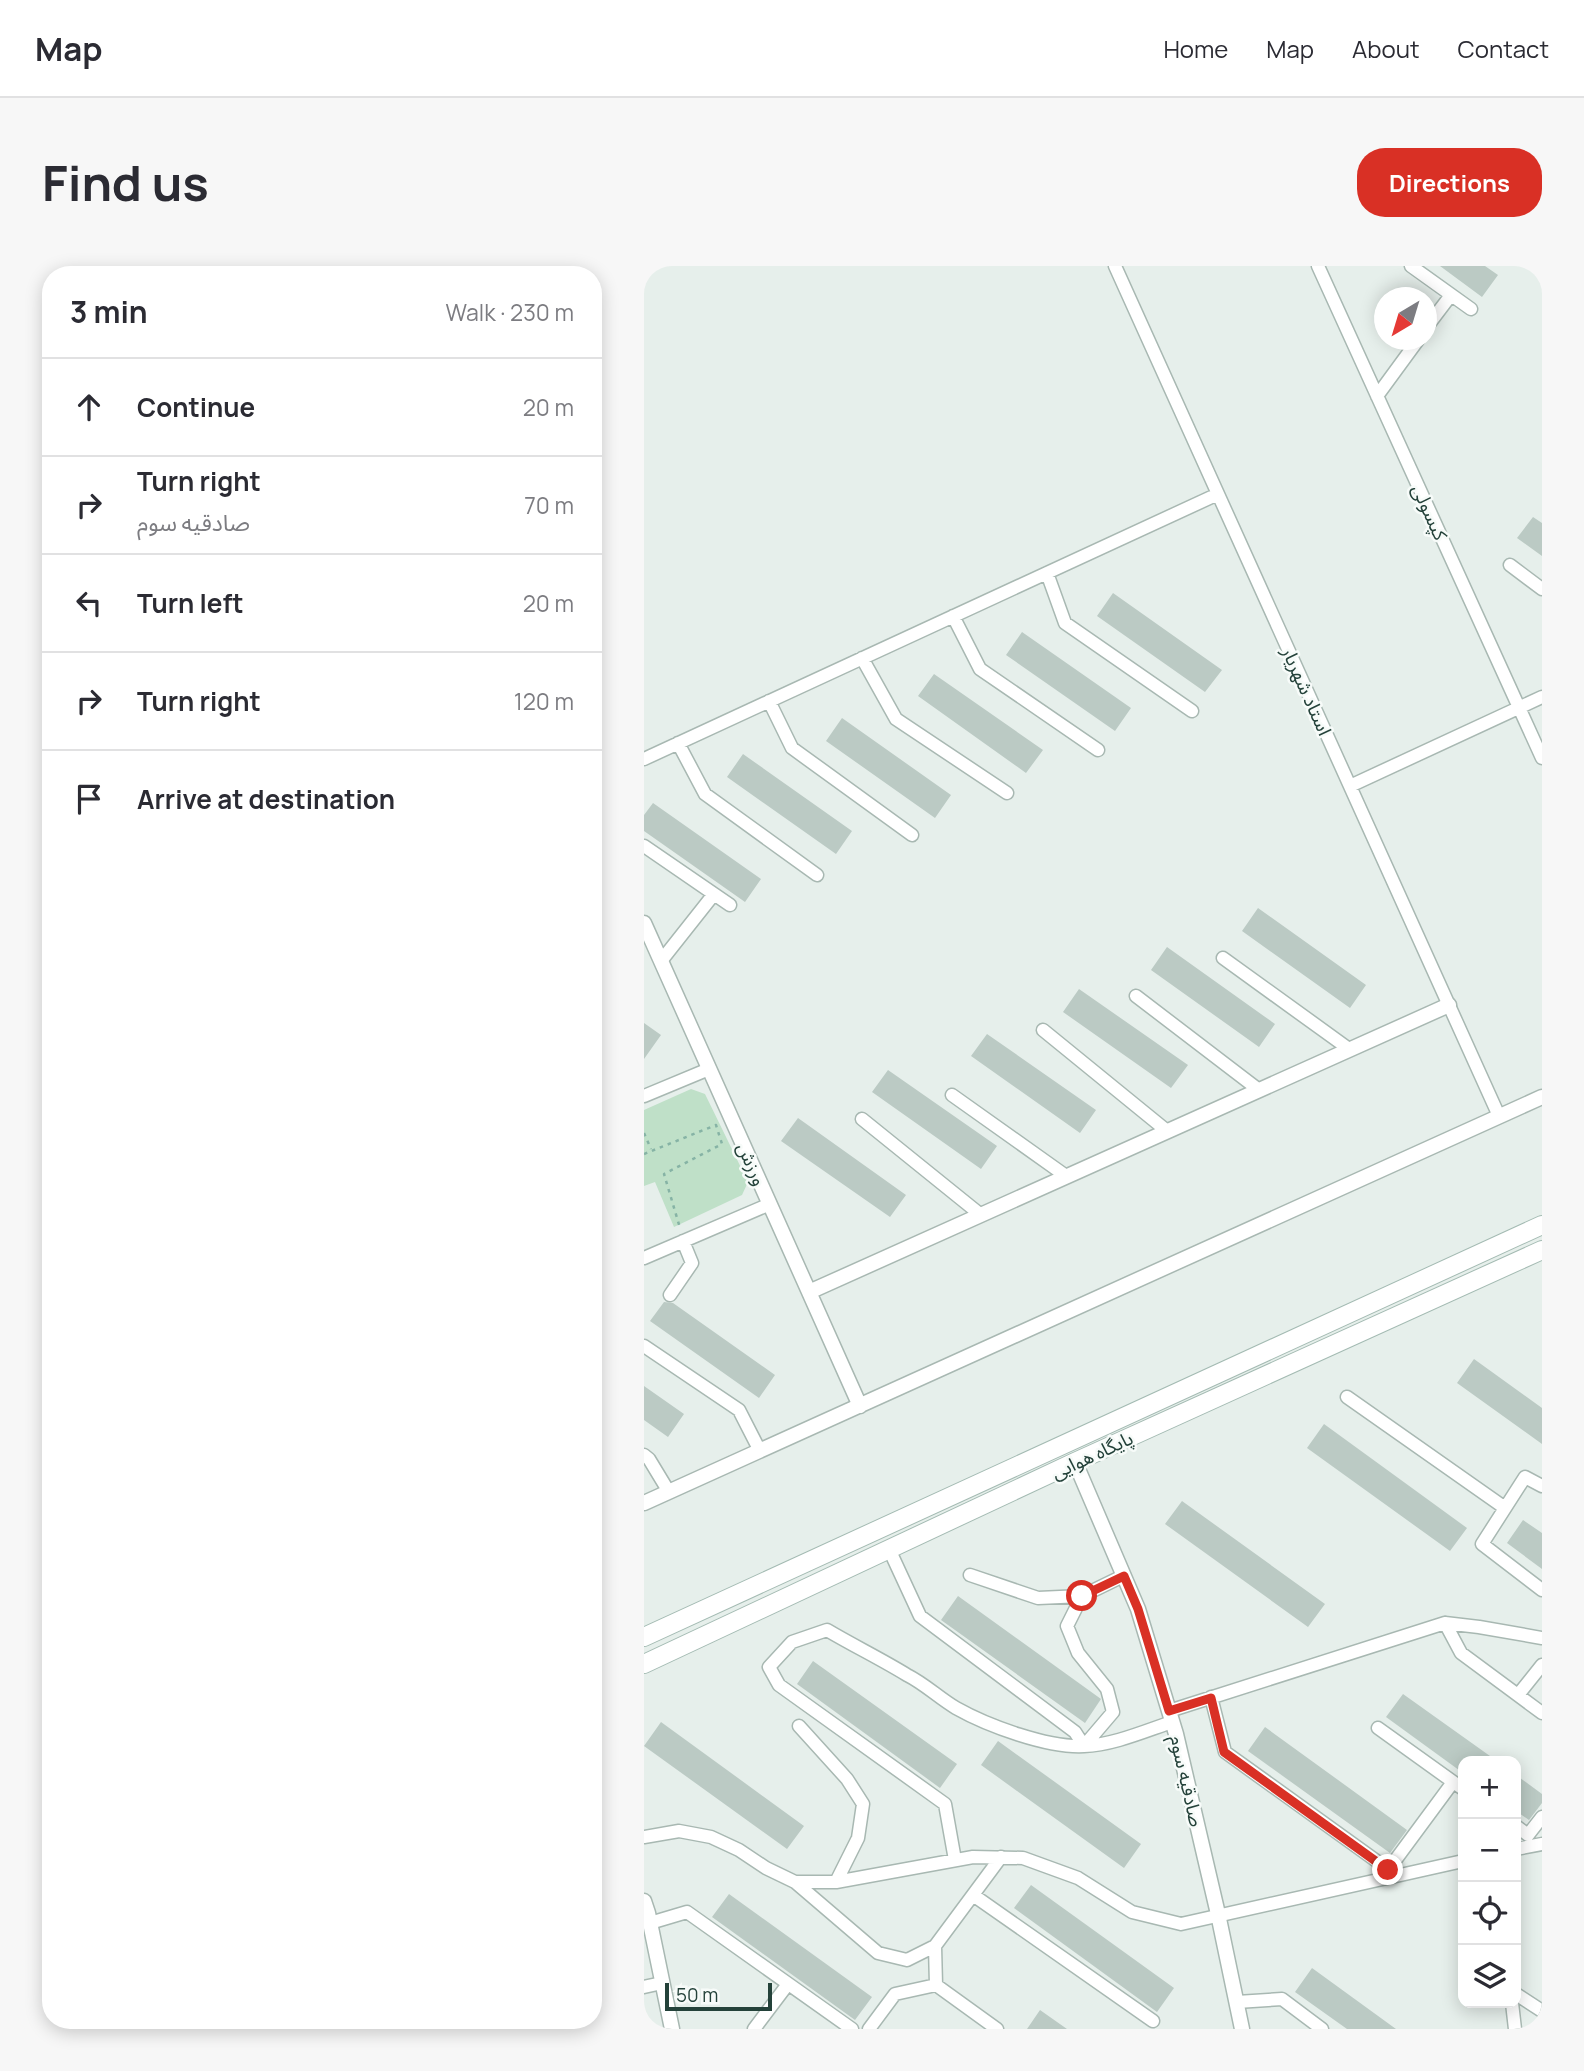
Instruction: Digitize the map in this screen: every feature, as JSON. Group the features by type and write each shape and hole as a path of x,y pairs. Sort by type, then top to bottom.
{"main road":[{"name":"پایگاه هوایی","path":"644,1637 1542,1225"},
{"name":"پایگاه هوایی","path":"644,1664 1076,1462 1542,1250"},
{"path":"1067,1442 1076,1462"}],"street":[{"path":"1116,269 1130,266"},
{"name":"کپسولی","path":"1318,266 1542,758"},
{"path":"1411,266 1471,309"},
{"name":"استاد شهریار","path":"1116,269 1499,1116"},
{"path":"1437,313 1451,295"},
{"path":"1377,396 1411,350"},
{"path":"644,759 1218,494"},
{"path":"1510,565 1542,589"},
{"path":"1047,573 1065,623 1192,711"},
{"path":"953,616 980,669 1098,750"},
{"path":"862,658 896,719 1007,793"},
{"path":"1350,786 1542,696"},
{"path":"769,701 792,748 912,835"},
{"path":"678,743 705,794 817,875"},
{"path":"644,846 730,905"},
{"path":"661,961 714,894"},
{"name":"ورزش","path":"644,923 860,1406"},
{"path":"1223,958 1349,1049"},
{"path":"1136,996 1259,1090"},
{"path":"809,1292 1449,1005"},
{"path":"1042,1030 1167,1131"},
{"path":"644,1096 709,1069"},
{"path":"951,1095 1066,1176"},
{"path":"644,1503 1542,1097"},
{"path":"862,1119 981,1214"},
{"path":"644,1258 770,1204"},
{"path":"670,1295 692,1263 684,1241"},
{"path":"644,1346 739,1410 760,1451"},
{"path":"1347,1397 1505,1508"},
{"path":"644,1455 669,1492"},
{"name":"صادقیه سوم","path":"1076,1462 1138,1609 1171,1716 1242,2029"},
{"path":"1542,1486 1525,1477 1482,1544 1542,1590"},
{"path":"889,1549 920,1616 1075,1732 1084,1746"},
{"path":"971,1575 1038,1598 1082,1596 1124,1576"},
{"path":"1082,1596 1067,1626 1078,1653 1107,1689 1113,1712 1084,1746"},
{"path":"955,1860 945,1804 779,1685 769,1667 792,1642 827,1630 909,1675 956,1707 989,1724 1038,1740 1084,1746 1127,1738 1211,1698 1445,1623 1542,1638"},
{"path":"1445,1623 1461,1653 1542,1713"},
{"path":"1518,1695 1542,1665"},
{"path":"1211,1698 1224,1752 1392,1872"},
{"path":"799,1726 847,1779 863,1804 858,1838 836,1882"},
{"path":"1378,1728 1458,1785 1392,1872"},
{"path":"1521,1830 1528,1835 1542,1817"},
{"path":"644,1837 679,1831 711,1837 739,1850 766,1868 795,1882 877,1953 907,1960 935,1946 1001,1857"},
{"path":"1521,1848 1542,1844"},
{"path":"795,1882 836,1882 973,1857 1023,1858 1078,1878 1132,1912 1181,1924 1392,1872 1458,1862"},
{"path":"973,1895 1153,2021"},
{"path":"644,1901 672,2029"},
{"path":"650,1923 687,1912 852,2029"},
{"path":"935,1946 936,1985"},
{"path":"644,1987 662,1983"},
{"path":"754,2029 788,1984"},
{"path":"869,2029 895,1994 936,1985 997,2029"},
{"path":"1521,1997 1542,2011"},
{"path":"1237,2002 1282,1999 1322,2029"},
{"path":"1513,2008 1515,2029"}],"path":[{"path":"644,1154 716,1125 722,1144 664,1174 684,1241"},
{"path":"644,1133 652,1150"}],"green space":[{"path":"691,1089 705,1094 748,1182 742,1195 674,1227 655,1182 644,1186 644,1110"}],"building":[{"path":"1440,266 1485,266 1498,275 1482,297"},
{"path":"1533,517 1542,523 1542,556 1517,538"},
{"path":"1113,593 1222,670 1205,692 1097,616"},
{"path":"1022,632 1131,708 1115,731 1006,655"},
{"path":"934,674 1043,750 1026,773 918,696"},
{"path":"842,718 951,795 935,818 826,741"},
{"path":"743,754 852,831 836,854 727,777"},
{"path":"653,803 761,879 745,902 644,831 644,815"},
{"path":"1258,908 1366,985 1350,1008 1242,931"},
{"path":"1167,947 1275,1024 1259,1047 1151,970"},
{"path":"1079,989 1188,1065 1171,1088 1063,1012"},
{"path":"644,1023 661,1035 644,1059"},
{"path":"987,1034 1096,1110 1080,1133 971,1056"},
{"path":"888,1070 997,1146 981,1169 872,1092"},
{"path":"798,1118 906,1195 890,1217 781,1141"},
{"path":"664,1302 673,1303 775,1375 759,1398 650,1321"},
{"path":"1474,1359 1542,1408 1542,1444 1457,1383"},
{"path":"644,1386 684,1414 668,1437 644,1420"},
{"path":"1324,1424 1467,1528 1450,1551 1307,1448"},
{"path":"1182,1501 1325,1604 1308,1627 1165,1524"},
{"path":"1523,1520 1542,1533 1542,1569 1507,1543"},
{"path":"958,1596 1101,1699 1085,1723 941,1620"},
{"path":"813,1661 957,1764 940,1788 797,1684"},
{"path":"1403,1694 1490,1756 1458,1756 1458,1769 1386,1717"},
{"path":"661,1722 804,1826 787,1849 644,1746"},
{"path":"1265,1727 1407,1830 1390,1853 1248,1751"},
{"path":"998,1741 1141,1844 1124,1868 981,1765"},
{"path":"1521,1779 1542,1794 1542,1803 1529,1820 1521,1814"},
{"path":"1031,1885 1174,1988 1157,2012 1014,1908"},
{"path":"729,1894 872,1997 855,2020 712,1917"},
{"path":"1312,1968 1396,2029 1347,2029 1295,1992"},
{"path":"1040,2010 1067,2029 1027,2029"}],"route":[{"path":"1082,1596 1124,1576 1138,1609 1169,1711 1211,1698 1224,1752 1388,1870"}]}
